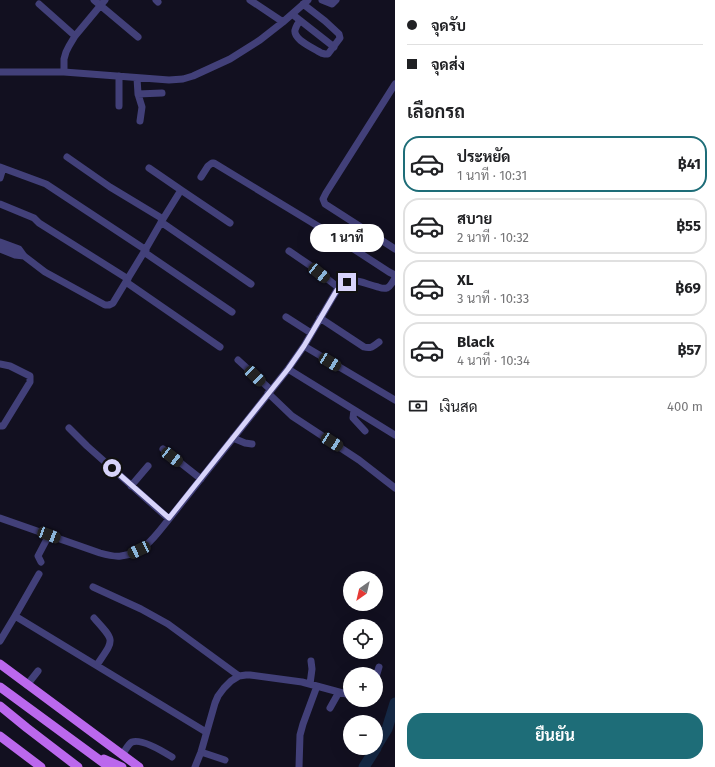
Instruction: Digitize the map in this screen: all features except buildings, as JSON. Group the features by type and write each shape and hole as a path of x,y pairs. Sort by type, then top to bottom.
{"main road":[{"path":"0,664 139,767"},
{"path":"0,682 37,714"},
{"path":"0,687 109,767"},
{"path":"0,706 78,767"},
{"path":"0,711 27,728"},
{"path":"0,736 41,767"},
{"path":"84,750 122,767"}],"street":[{"path":"94,0 103,3 138,37"},
{"path":"250,0 283,22"},
{"path":"322,0 332,4 336,0"},
{"path":"0,72 64,72 169,80 183,79 193,76 230,58 260,40 305,2 339,34 340,38 328,54 325,54 298,39 295,34 295,29 300,21"},
{"path":"64,72 64,59 66,52 76,36 103,3"},
{"path":"39,4 76,36"},
{"path":"292,14 334,47"},
{"path":"119,76 119,106"},
{"path":"137,78 138,94 142,107 140,121"},
{"path":"395,84 323,199 325,204 336,212 395,249"},
{"path":"138,94 162,93"},
{"path":"67,157 162,221 251,284"},
{"path":"201,177 208,166 214,163 395,275"},
{"path":"0,178 2,167 46,184 232,312"},
{"path":"149,168 230,223"},
{"path":"0,242 19,249 24,256 45,272 105,305 109,305 113,303 127,281 181,190"},
{"path":"0,204 34,218 39,223 127,281 220,347"},
{"path":"0,249 15,255 24,256"},
{"path":"288,251 311,266 339,288"},
{"path":"0,518 111,556 120,557 139,550 149,543 288,369 304,346 339,288 347,282 360,281 387,288 395,278"},
{"path":"286,317 312,333"},
{"path":"320,318 364,347 372,348 379,342"},
{"path":"304,346 395,400"},
{"path":"238,360 292,416 359,460 395,488"},
{"path":"0,364 10,366 30,376 30,382 3,426 0,426"},
{"path":"288,369 395,435"},
{"path":"354,410 353,418 365,431"},
{"path":"69,428 131,486 169,518"},
{"path":"233,438 252,444"},
{"path":"163,449 201,479"},
{"path":"131,486 148,466"},
{"path":"41,562 38,556 49,535"},
{"path":"0,641 40,574"},
{"path":"93,587 141,609 168,624 240,676"},
{"path":"15,616 206,732"},
{"path":"94,618 111,638 109,647 97,665"},
{"path":"299,767 300,734 314,685 311,661"},
{"path":"28,685 38,670"},
{"path":"195,767 218,696 231,681 240,676 250,675 314,685 343,693"},
{"path":"330,708 339,692"},
{"path":"122,755 134,741 157,747 172,757"},
{"path":"201,752 225,760"}],"waterway":[{"path":"383,736 387,729 395,703"},
{"path":"364,767 372,755"}],"route":[{"path":"112,468 169,518 288,369 304,346 337,290 347,282"}]}
